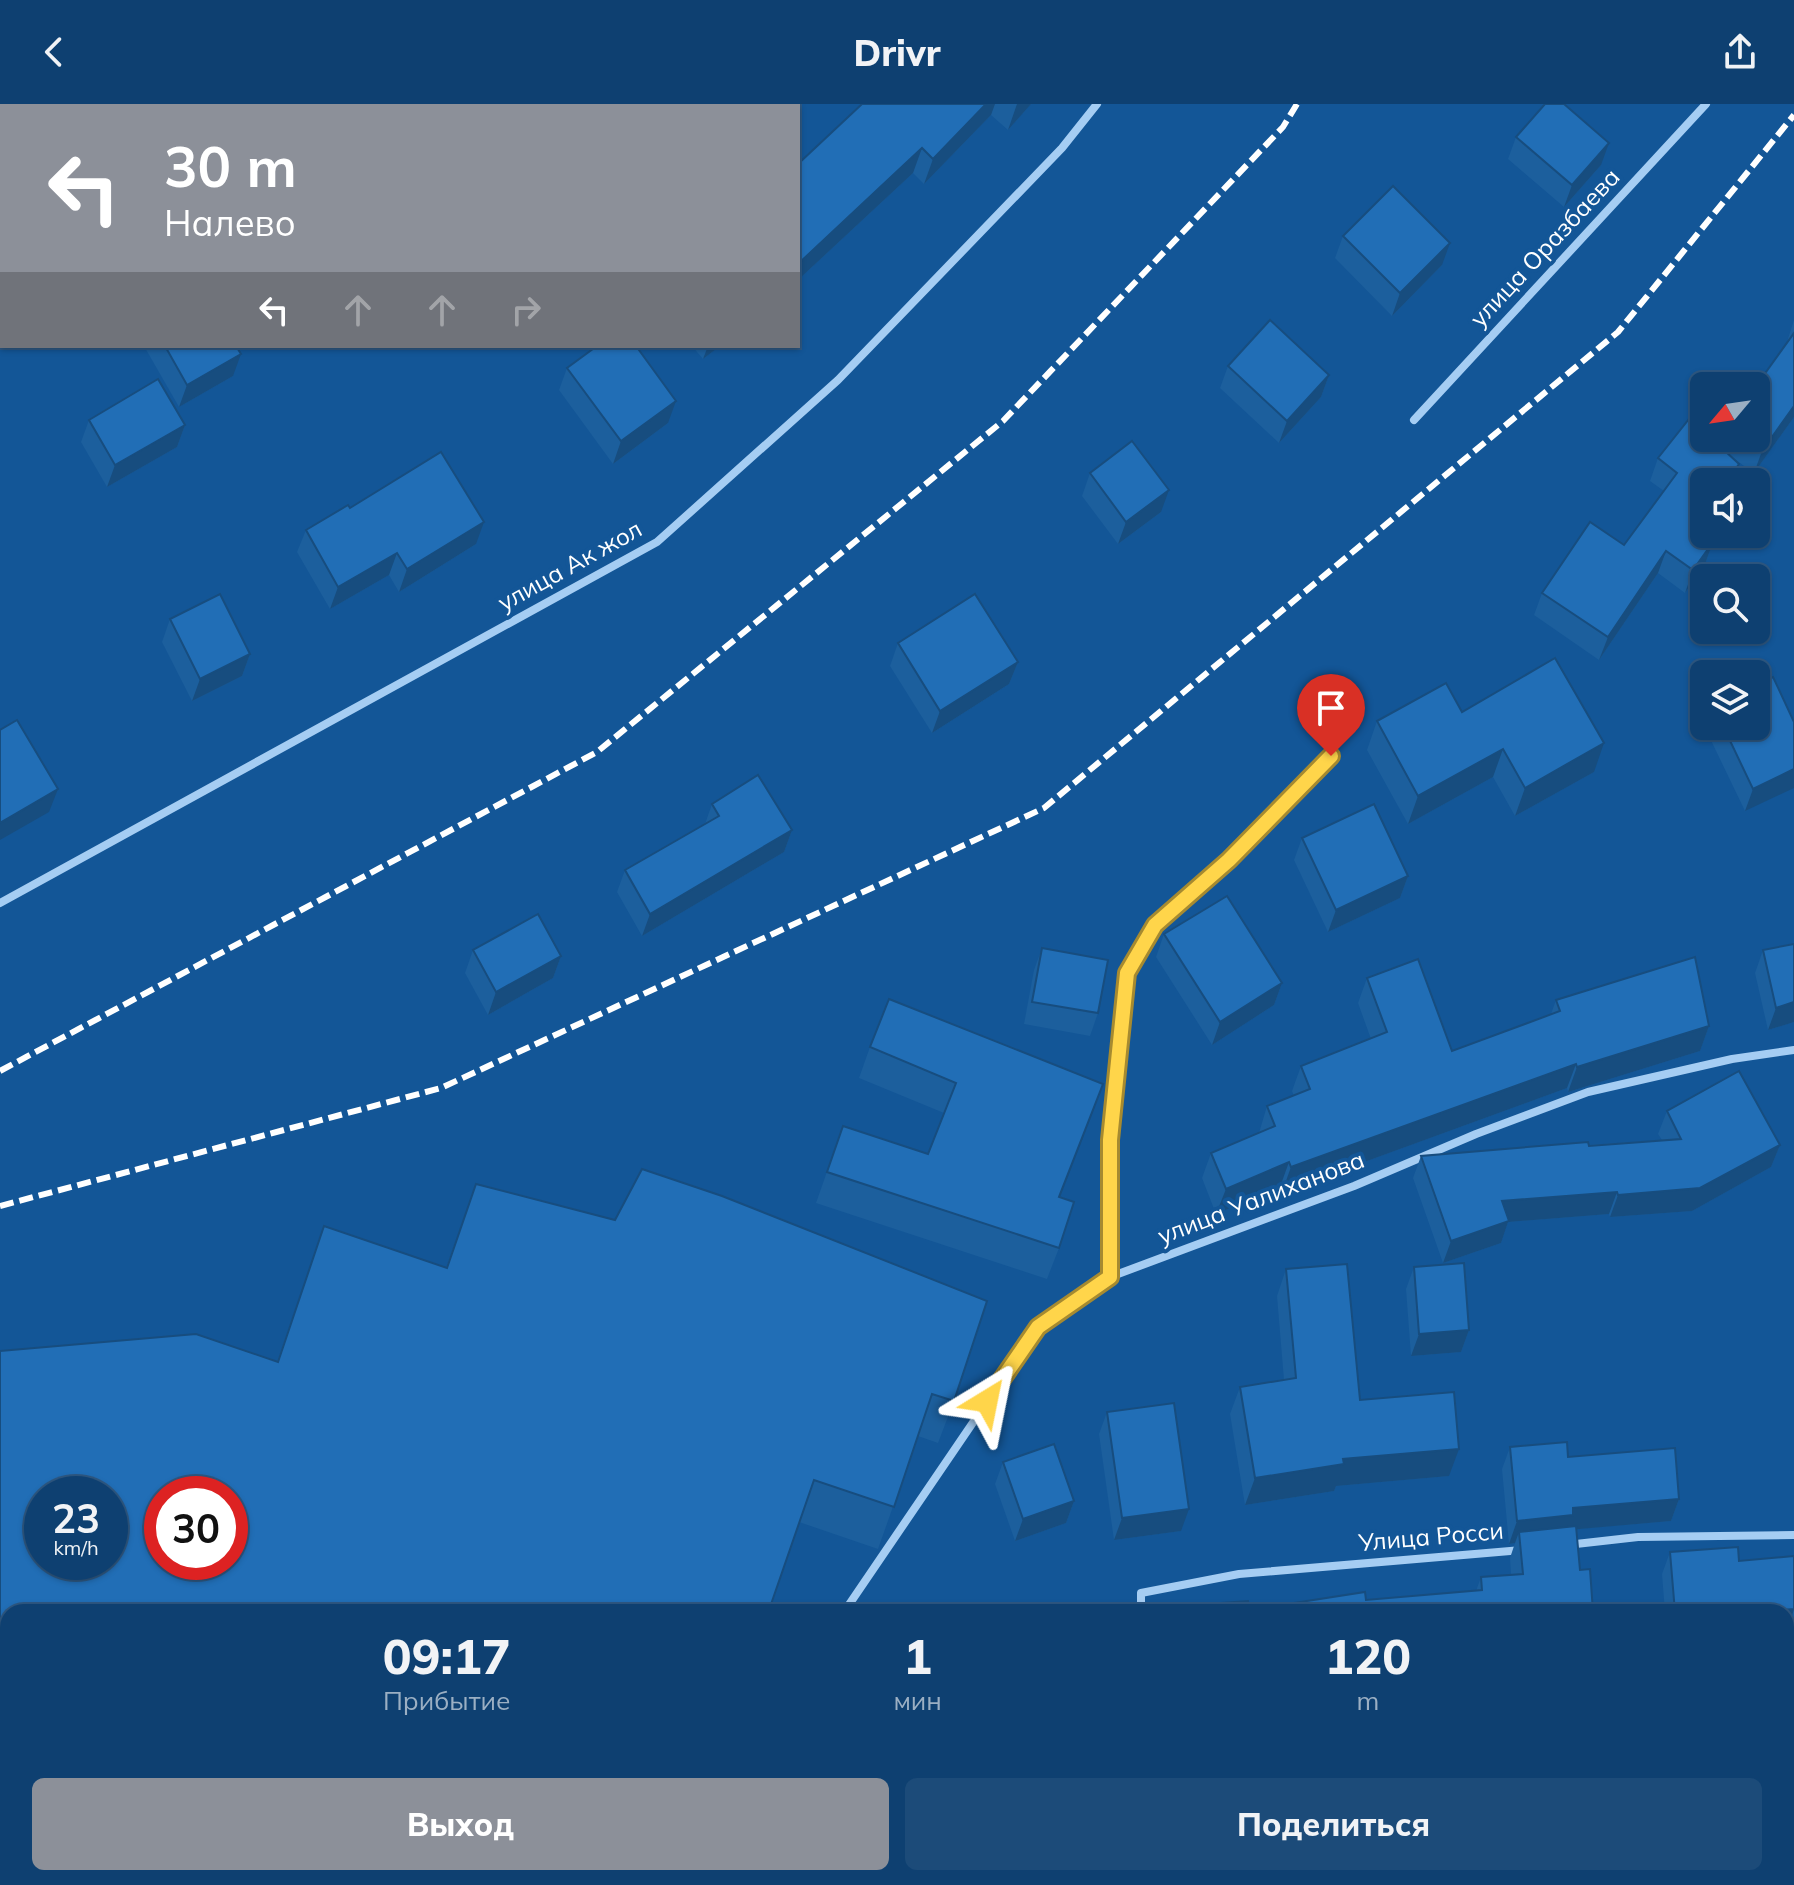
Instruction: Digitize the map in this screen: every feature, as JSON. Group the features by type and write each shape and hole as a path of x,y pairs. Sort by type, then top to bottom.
{"street":[{"name":"улица Ак жол","path":"0,903 657,542 838,380 1062,148 1097,104"},
{"name":"улица Оразбаева","path":"1414,420 1706,104"},
{"path":"1110,1277 1110,1140 1127,973 1155,925 1229,860 1331,756"},
{"name":"улица Уалиханова","path":"849,1604 1038,1327 1110,1277 1354,1186 1476,1134 1588,1092 1732,1059 1794,1050"},
{"path":"1562,1545 1638,1537 1794,1535"},
{"name":"Улица Росси","path":"1141,1604 1141,1593 1239,1574 1532,1548"}],"building":[{"path":"862,104 986,104 933,159 922,148 800,262 800,162"},
{"path":"1545,104 1564,104 1609,143 1572,185 1516,137"},
{"path":"1393,186 1450,243 1400,293 1343,236"},
{"path":"1270,320 1329,375 1287,421 1228,366"},
{"path":"1794,333 1794,406 1770,440 1770,372 1766,372"},
{"path":"166,348 237,348 241,354 187,385"},
{"path":"594,348 637,348 676,401 621,441 567,368"},
{"path":"158,379 185,425 115,465 89,420"},
{"path":"1689,419 1690,452 1726,452 1739,464 1736,468 1690,468 1690,548 1709,548 1697,564 1690,564 1690,568 1666,551 1608,637 1542,593 1590,522 1624,545 1677,473 1658,458"},
{"path":"1132,441 1169,490 1126,522 1090,473"},
{"path":"441,452 484,522 407,569 397,553 338,587 306,530 348,505 350,508"},
{"path":"220,594 250,654 200,679 170,619"},
{"path":"975,594 1018,662 940,711 898,643"},
{"path":"1555,658 1604,743 1525,788 1503,749 1418,796 1377,721 1446,683 1462,712"},
{"path":"1773,677 1794,722 1794,769 1753,789 1730,740 1770,740 1770,678"},
{"path":"17,720 58,789 0,823 0,730"},
{"path":"758,775 792,830 650,914 625,870 719,816 712,804"},
{"path":"1374,804 1408,876 1336,910 1302,838"},
{"path":"1227,896 1282,983 1220,1022 1164,934"},
{"path":"538,914 561,956 496,992 473,950"},
{"path":"1794,944 1794,1002 1776,1008 1763,950"},
{"path":"1042,948 1108,960 1098,1013 1032,1002"},
{"path":"1695,957 1709,1026 1577,1067 1576,1064 1291,1167 1289,1162 1226,1189 1211,1153 1275,1126 1267,1106 1310,1089 1301,1066 1387,1032 1367,978 1418,959 1452,1051 1560,1011 1556,1000"},
{"path":"889,999 1103,1084 1059,1197 1074,1202 1059,1248 827,1172 843,1126 928,1154 956,1083 870,1047"},
{"path":"1739,1071 1780,1145 1700,1188 1502,1201 1509,1221 1451,1241 1421,1156 1588,1142 1589,1146 1681,1139 1667,1111"},
{"path":"642,1169 722,1196 987,1301 954,1401 932,1394 894,1507 814,1480 771,1604 0,1604 0,1351 196,1334 278,1362 324,1226 447,1268 476,1184 615,1220"},
{"path":"1464,1263 1469,1330 1419,1334 1414,1267"},
{"path":"1347,1264 1360,1400 1454,1392 1459,1449 1343,1459 1344,1464 1255,1478 1240,1387 1296,1378 1286,1269"},
{"path":"1174,1403 1189,1509 1122,1518 1107,1412"},
{"path":"1567,1442 1568,1457 1675,1448 1679,1499 1573,1508 1573,1515 1517,1521 1510,1447"},
{"path":"1054,1444 1074,1501 1023,1519 1003,1462"},
{"path":"1576,1526 1580,1570 1590,1569 1592,1604 1288,1604 1365,1592 1366,1600 1482,1590 1481,1577 1523,1574 1519,1532"},
{"path":"1738,1547 1739,1561 1794,1556 1794,1604 1674,1604 1670,1552"},
{"path":"1248,1601 1248,1604 1208,1604"}],"railway":[{"path":"0,1071 597,752 1003,421 1283,127 1297,104"},
{"path":"0,1206 441,1088 1044,808 1618,332 1794,115"}],"route":[{"path":"987,1401 1038,1327 1110,1277 1110,1140 1127,973 1155,925 1229,860 1331,756"}]}
